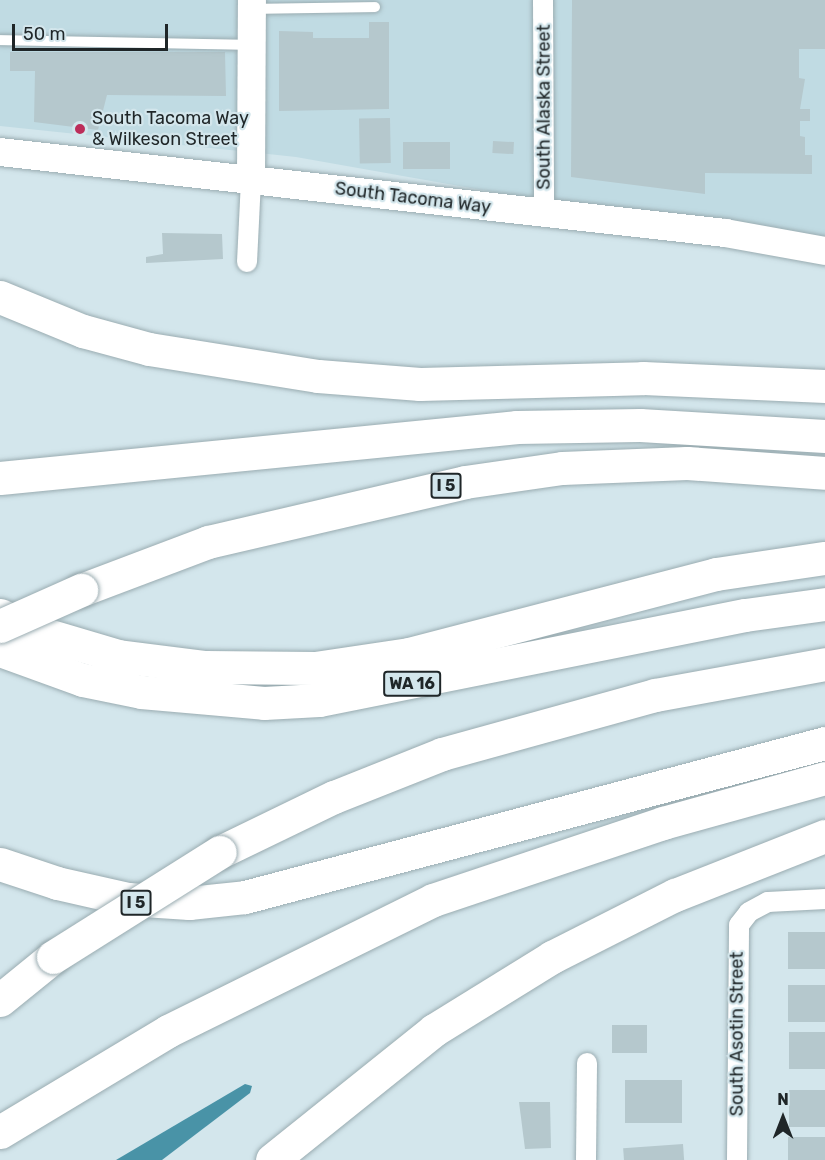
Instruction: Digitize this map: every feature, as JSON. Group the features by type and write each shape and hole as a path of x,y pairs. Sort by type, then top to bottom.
{"highway":[{"path":"0,297 83,331 241,365 420,384 643,378 825,386"},
{"path":"0,478 517,427 640,424 825,436"},
{"name":"I 5","path":"0,626 81,590 208,542 465,482 562,468 687,463 825,473"},
{"path":"0,615 34,631 118,656 205,667 315,668 409,654 716,574 825,558"},
{"name":"WA 16","path":"0,650 83,680 141,692 207,700 286,702 369,693 745,615 825,603"},
{"name":"I 5","path":"0,1000 54,957 220,852 334,797 442,754 655,695 825,664"},
{"path":"0,864 57,883 128,899 189,903 245,897 825,743"},
{"path":"0,1132 168,1031 433,900 663,823 825,778"},
{"path":"272,1160 434,1030 532,969 675,894 825,836"}],"main road":[{"path":"250,179 251,4"},
{"name":"South Tacoma Way","path":"0,152 725,233 825,251"}],"street":[{"name":"South Alaska Street","path":"543,0 544,214"},
{"path":"247,262 250,179"},
{"name":"South Asotin Street","path":"736,1160 737,940 741,921 749,912 774,901 825,899"},
{"path":"586,1160 587,1064"}],"lane":[{"path":"251,4 375,7"},
{"path":"0,40 251,45"}],"shaded area":[{"path":"0,0 825,0 825,251 296,157 0,126"}],"water":[{"path":"245,1084 252,1086 250,1093 162,1160 116,1160"}],"building":[{"path":"572,0 825,0 825,49 799,49 799,78 805,79 800,109 810,109 810,121 800,121 800,136 805,137 805,155 812,155 812,174 705,173 705,194 571,177"},
{"path":"369,22 389,22 389,109 279,111 279,31 313,32 313,38 369,38"},
{"path":"10,52 225,52 226,96 107,95 98,130 34,122 35,71 10,71"},
{"path":"390,118 391,163 360,164 359,119"},
{"path":"493,141 514,142 513,154 492,153"},
{"path":"403,142 450,142 450,169 403,169"},
{"path":"162,233 222,234 223,259 146,263 146,257 163,254"},
{"path":"788,932 825,932 825,969 788,969"},
{"path":"788,985 825,985 825,1022 788,1022"},
{"path":"612,1025 647,1025 647,1053 612,1053"},
{"path":"789,1032 825,1032 825,1069 789,1069"},
{"path":"625,1080 682,1080 682,1123 625,1123"},
{"path":"789,1090 825,1090 825,1127 789,1127"},
{"path":"519,1102 550,1102 551,1148 525,1149"},
{"path":"788,1137 825,1137 825,1160 788,1160"},
{"path":"683,1144 684,1160 624,1160 623,1148"}],"place":[{"name":"South Tacoma Way & Wilkeson Street","path":"80,129"}]}
